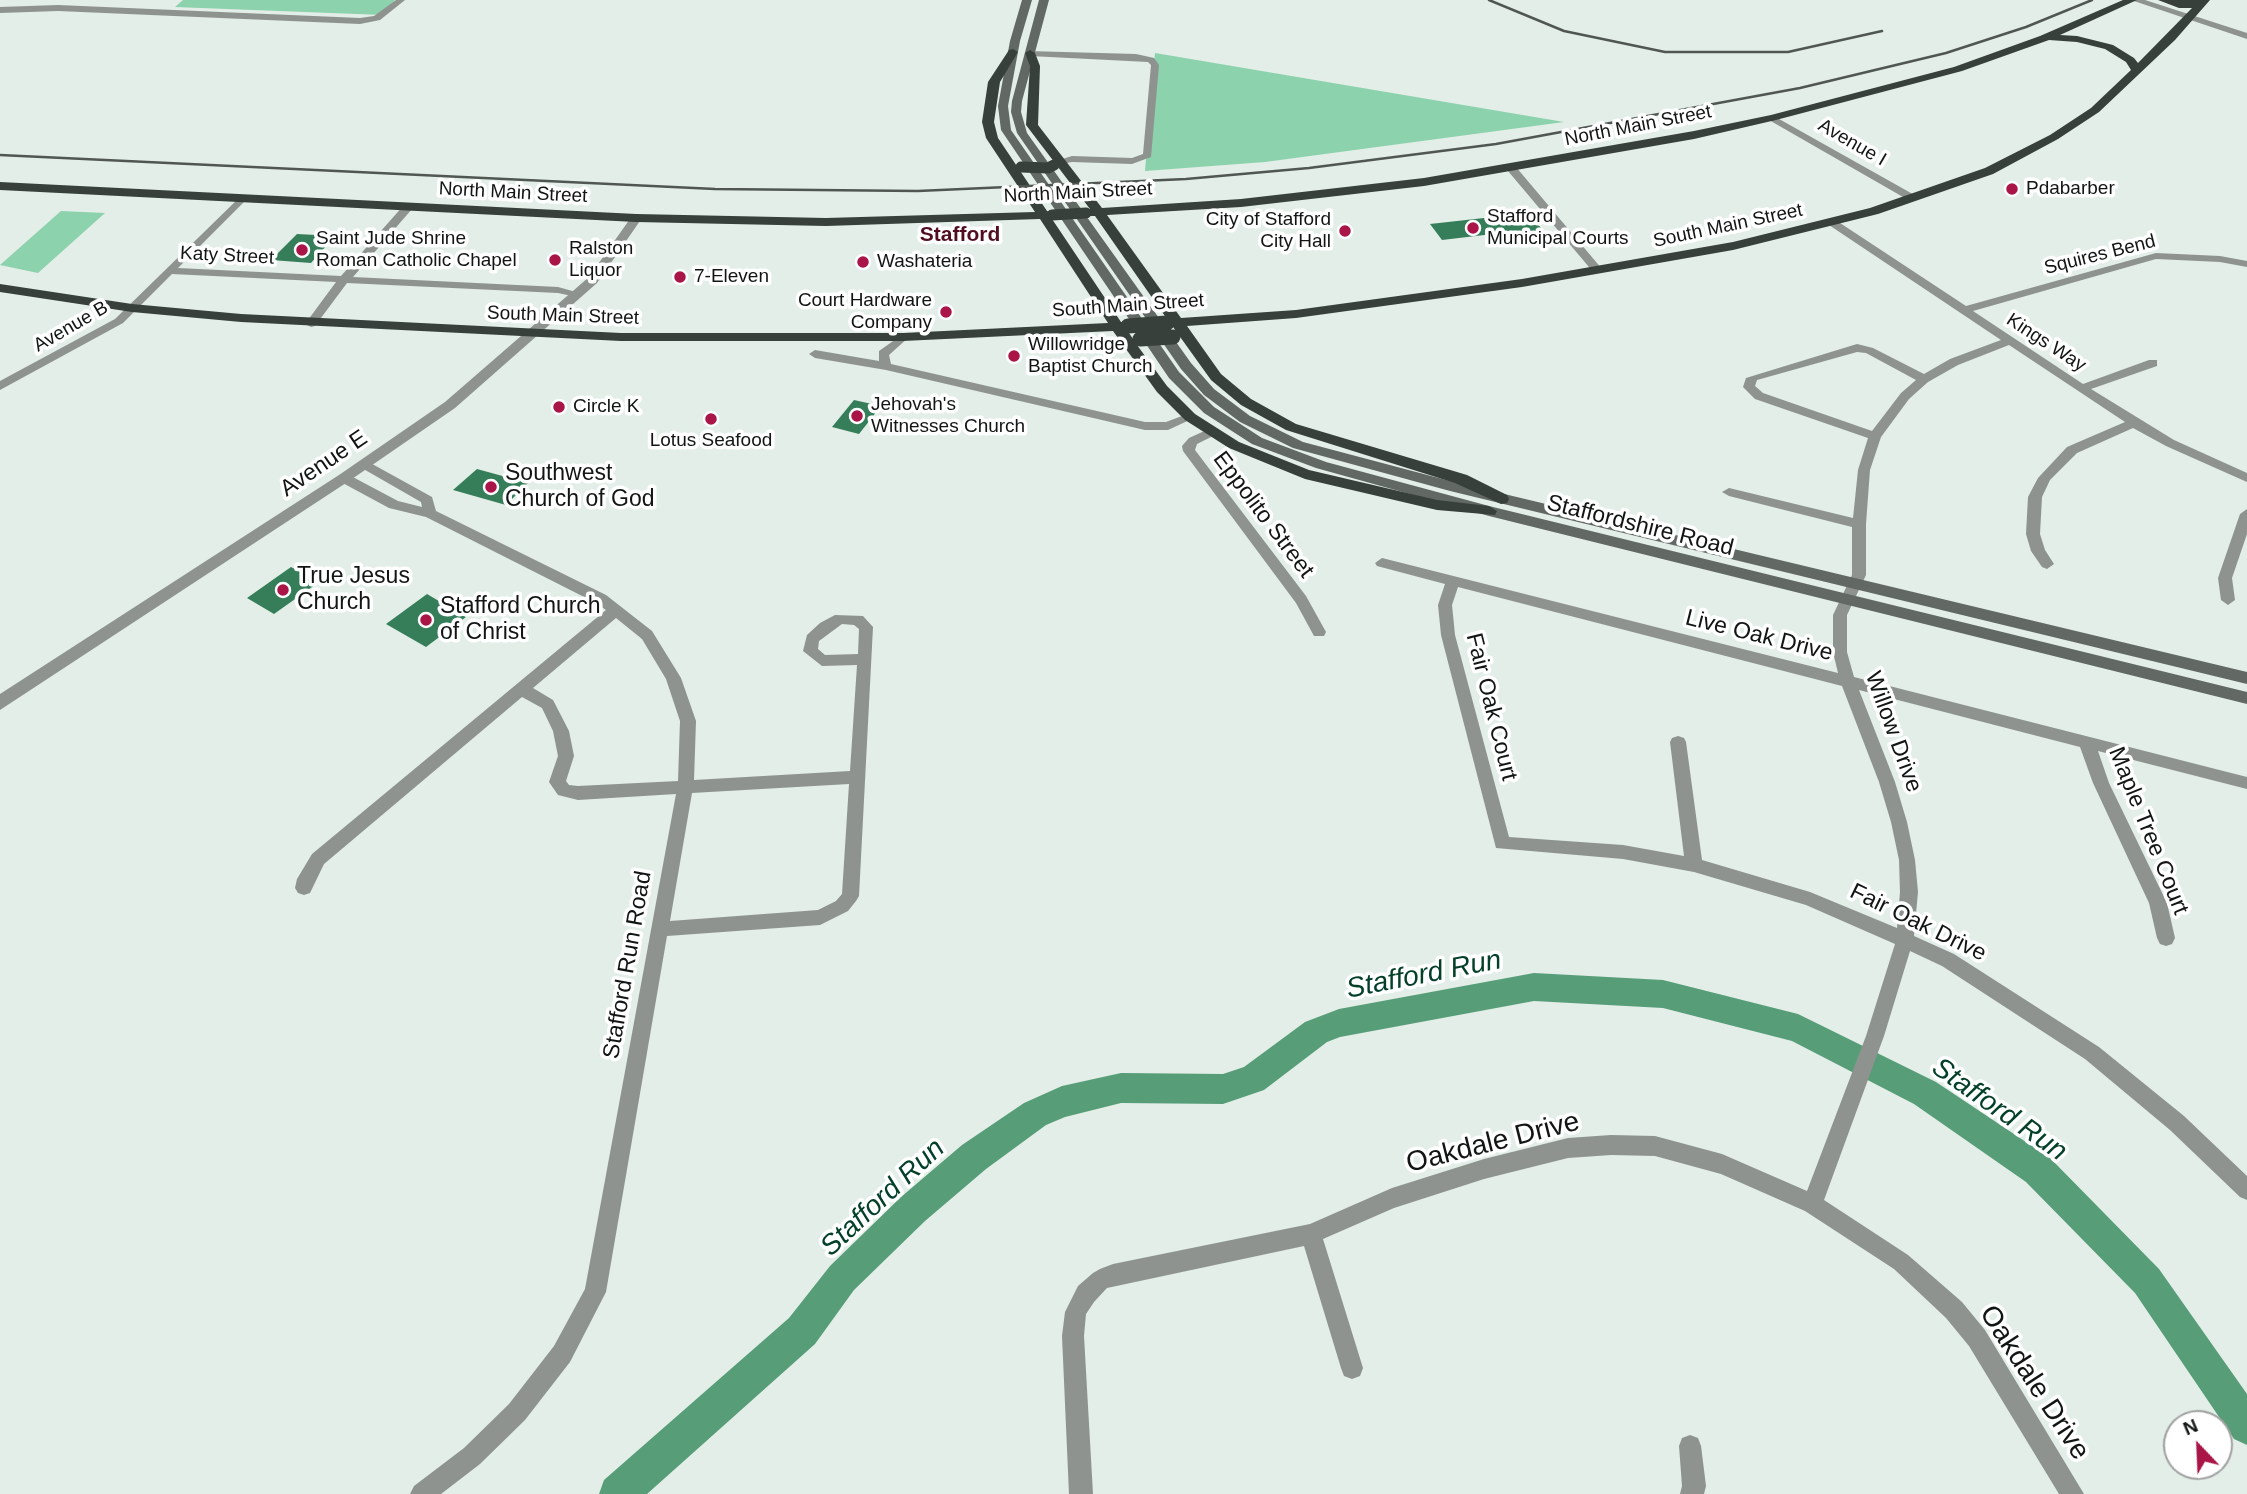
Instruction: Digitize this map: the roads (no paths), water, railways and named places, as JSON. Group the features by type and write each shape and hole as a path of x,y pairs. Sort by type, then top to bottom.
{"highway":[{"name":"North Main Street","path":"0,186 636,218 825,222 1047,215 1283,199 1512,169 1772,118 1958,69 2044,38 2134,0"},
{"path":"2163,0 2179,5 2203,2"},
{"name":"South Main Street","path":"0,289 132,308 311,324 685,339 903,337 1123,326 1173,327 1363,306 1598,271 1733,246 1833,223 1914,199 1989,171 2054,137 2095,110 2191,18 2203,2"},
{"path":"2044,38 2077,39 2109,47 2130,60 2137,70"},
{"path":"1013,52 994,82 988,122 992,138 1016,167 1136,343 1162,389 1190,417 1234,445 1305,474 1437,505 1489,511"},
{"path":"1030,53 1035,66 1032,125 1173,327 1216,377 1233,393 1268,416 1319,437 1461,479 1501,499"},
{"path":"1016,167 1048,167 1058,163"},
{"path":"0,195 25,188"},
{"path":"1136,343 1173,327"}],"main road":[{"path":"1027,0 1013,52 1003,106 1006,130 1107,267"},
{"path":"1044,0 1017,101 1018,124 1107,267"},
{"name":"Staffordshire Road","path":"1107,267 1197,380 1245,419 1268,432 1315,450 1501,499 2247,678"},
{"name":"Staffordshire Road","path":"1107,267 1174,375 1189,393 1230,425 1289,454 1489,511 2247,698"}],"street":[{"path":"154,12 170,0"},
{"path":"0,9 370,20 383,15 401,0"},
{"path":"2134,0 2247,36"},
{"path":"1030,53 1136,57 1151,60 1154,65 1148,155 1139,161 1072,159 1058,163"},
{"name":"Avenue I","path":"1772,118 1914,199"},
{"path":"1512,169 1598,271"},
{"name":"Avenue B","path":"0,386 103,331 132,308 241,199"},
{"path":"311,324 344,280 408,207"},
{"name":"Avenue E","path":"0,703 344,478 450,405 602,270 636,218"},
{"name":"Kings Way","path":"1833,223 2134,423 2170,443 2247,478"},
{"name":"Squires Bend","path":"1964,310 2156,256 2220,259 2247,264"},
{"name":"Katy Street","path":"169,271 558,290 577,294"},
{"path":"886,366 883,354 903,337"},
{"name":"Willow Drive","path":"1812,1204 1875,1036 1905,940 1909,892 1907,860 1899,822 1887,782 1848,682 1840,652 1840,615 1859,575 1858,524 1864,470 1875,436 1905,396 1924,379 1954,362 2010,341"},
{"path":"1875,436 1759,396 1749,387 1752,377 1857,348 1869,350 1924,379"},
{"path":"815,354 886,366 1158,428 1190,417"},
{"path":"2083,388 2153,363"},
{"path":"2047,564 2038,551 2033,534 2035,497 2045,478 2072,450 2134,423"},
{"name":"Eppolito Street","path":"1211,432 1194,440 1188,446 1189,451 1301,600 1319,632"},
{"name":"Stafford Run Road","path":"365,464 427,500 430,513"},
{"name":"Stafford Run Road","path":"344,478 394,505 430,513 601,599 647,635 673,678 688,721 685,786 595,1292 562,1354 517,1412 472,1456 422,1494"},
{"path":"1729,492 1858,524"},
{"path":"2228,600 2225,578 2247,514"},
{"name":"Live Oak Drive","path":"1382,563 2247,783"},
{"name":"Fair Oak Court","path":"1453,582 1445,605 1448,635 1502,843"},
{"path":"304,888 317,859 616,610"},
{"path":"660,929 820,917 842,906 850,896 865,658"},
{"path":"523,690 548,704 561,731 566,756 557,782 564,790 578,793 858,777"},
{"path":"1678,742 1693,865"},
{"name":"Maple Tree Court","path":"2087,743 2101,783 2158,902 2166,938"},
{"name":"Fair Oak Drive","path":"1502,843 1623,852 1693,865 1810,899 1905,940 1992,987 2092,1053 2177,1123 2247,1190"},
{"name":"Oakdale Drive","path":"1081,1494 1073,1336 1076,1312 1086,1294 1100,1280 1113,1275 1311,1234 1392,1198 1484,1169 1568,1148 1611,1145 1655,1146 1692,1155 1755,1177 1812,1204 1901,1262 1954,1310 1977,1338 2072,1494"},
{"path":"1311,1234 1352,1368"},
{"path":"1690,1446 1692,1494"}],"waterway":[{"name":"Stafford Run","path":"618,1494 802,1331 842,1278 913,1209 974,1157 1035,1114 1062,1102 1121,1088 1223,1089 1253,1079 1316,1032 1339,1023 1534,987 1663,994 1798,1028 1925,1093 2038,1170 2147,1281 2247,1426"}],"railway":[{"path":"1489,0 1564,31 1665,52 1788,52 1882,31"},
{"path":"0,155 715,189 918,191 1186,179 1309,168 1496,144 1800,88 1946,53 2026,27 2092,0"}],"place":[{"name":"Pdabarber","path":"2012,189"},
{"name":"Stafford Municipal Courts","path":"1473,228"},
{"name":"City of Stafford City Hall","path":"1345,231"},
{"name":"Saint Jude Shrine Roman Catholic Chapel","path":"302,250"},
{"name":"Ralston Liquor","path":"555,260"},
{"name":"Washateria","path":"863,262"},
{"name":"7-Eleven","path":"680,277"},
{"name":"Court Hardware Company","path":"946,312"},
{"name":"Willowridge Baptist Church","path":"1014,356"},
{"name":"Circle K","path":"559,407"},
{"name":"Jehovah's Witnesses Church","path":"857,416"},
{"name":"Lotus Seafood","path":"711,419"},
{"name":"Southwest Church of God","path":"491,487"},
{"name":"True Jesus Church","path":"283,590"},
{"name":"Stafford Church of Christ","path":"426,620"}],"district":[{"name":"Stafford","path":"960,235"}]}
